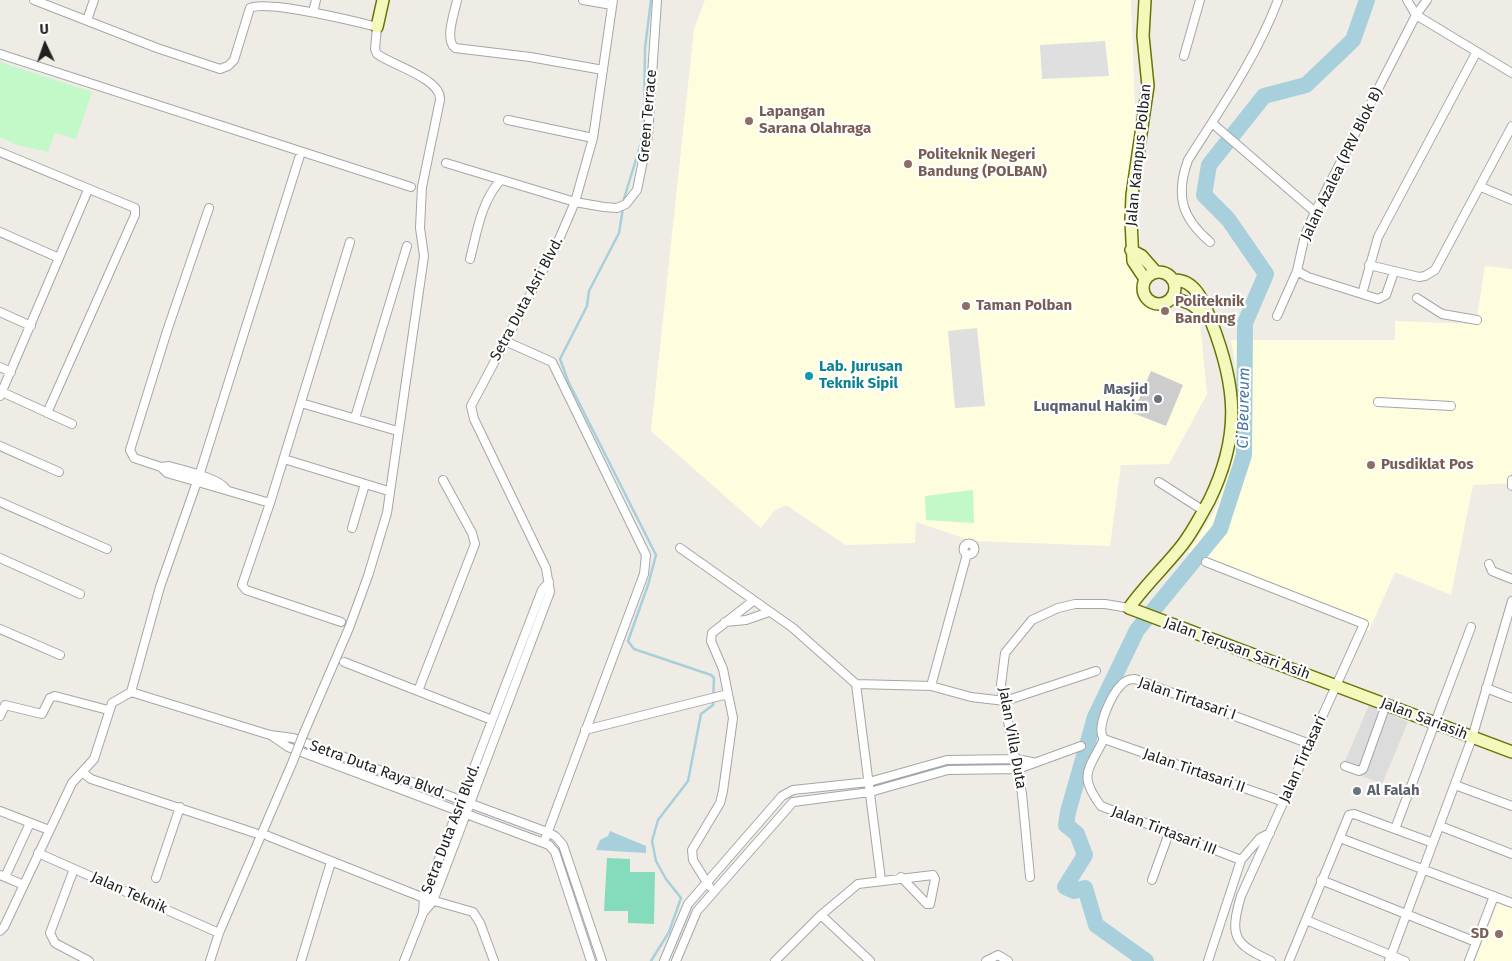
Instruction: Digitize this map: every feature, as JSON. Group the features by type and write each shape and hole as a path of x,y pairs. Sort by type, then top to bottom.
{"street":[{"path":"34,0 157,48 220,68 228,66 234,60 250,8 262,4 313,12 377,27"},
{"path":"87,20 94,0"},
{"path":"313,12 316,0"},
{"path":"210,961 219,933 349,628 368,576 387,513 424,256 420,228 422,187 441,97 439,90 432,83 377,54 375,49 377,27 383,0"},
{"path":"457,0 450,36 451,43 456,48 530,57 603,70"},
{"path":"582,0 612,3"},
{"name":"Green Terrace","path":"575,202 617,208 626,204 637,190 648,136 657,0"},
{"name":"Jalan Kampus Polban","path":"1145,0 1143,36 1148,86 1132,195 1133,261 1145,279"},
{"path":"1184,56 1200,0"},
{"path":"1210,242 1196,230 1187,218 1182,203 1181,193 1188,160 1240,80 1262,39 1278,0"},
{"path":"1407,0 1416,16 1512,73"},
{"name":"Jalan Azalea (PRV Blok B)","path":"1277,316 1297,271 1305,235 1315,212 1416,16 1427,0"},
{"name":"Setra Duta Asri Blvd.","path":"423,913 424,898 491,748 550,592 546,568 474,419 472,402 557,244 575,202 593,138 612,3"},
{"path":"1362,294 1378,237 1476,53"},
{"path":"0,54 411,186"},
{"path":"508,120 593,138"},
{"path":"1212,123 1315,212"},
{"path":"1369,265 1419,277 1426,276 1435,270 1512,126"},
{"path":"0,152 135,208 135,215 47,413"},
{"path":"2,929 72,782 94,759 108,710 117,698 132,692 160,587 198,479 301,152"},
{"path":"446,163 500,181 575,202"},
{"path":"470,259 483,210 490,192 500,181"},
{"path":"1481,187 1512,200"},
{"path":"72,424 1,394 88,190"},
{"path":"209,208 167,331 130,450 134,458 161,467 168,466 220,489 226,489 270,503"},
{"path":"0,232 59,258"},
{"path":"341,622 243,588 242,584 284,459 350,242"},
{"path":"355,418 407,246"},
{"path":"1132,250 1142,256 1156,272"},
{"path":"1297,271 1308,277 1381,298 1386,295 1394,272"},
{"path":"1134,609 1184,542 1204,511 1221,477 1228,453 1232,422 1232,396 1224,352 1208,310 1195,289 1187,282 1173,280 1163,272 1156,272 1145,279 1143,290 1151,301 1164,302 1172,297 1174,292 1173,280"},
{"path":"1172,297 1192,304 1210,318"},
{"path":"1417,298 1442,314 1477,320"},
{"path":"0,312 31,326"},
{"path":"505,341 552,362 646,555 644,574 544,842 555,852 591,961"},
{"path":"0,367 11,372"},
{"path":"1378,402 1451,406"},
{"path":"301,403 394,430"},
{"path":"0,446 59,472"},
{"path":"284,459 385,490"},
{"path":"418,691 475,544 472,533 443,480"},
{"path":"1512,480 1512,486"},
{"path":"1159,482 1204,511"},
{"path":"352,528 366,484"},
{"path":"0,502 107,549"},
{"path":"680,548 793,628 856,684 931,686 971,697 1005,701 1096,671"},
{"path":"931,686 967,554"},
{"path":"0,558 80,594"},
{"name":"Jalan Tirtasari","path":"1206,562 1364,624 1241,896 1236,921 1236,934 1244,948 1271,961"},
{"path":"1489,564 1492,571 1512,579"},
{"name":"Setra Duta Asri Blvd.","path":"466,802 483,746 521,642 542,590 549,582"},
{"path":"713,892 693,860 692,850 720,803 724,791 733,718 723,669 711,641 712,632 753,601"},
{"path":"1390,958 1472,738 1512,601"},
{"name":"Jalan Villa Duta","path":"1030,877 1018,769 1001,685 1005,653 1032,620 1058,608 1075,604 1105,604 1134,609"},
{"name":"Jalan Terusan Sari Asih","path":"1134,609 1336,685"},
{"path":"723,622 746,620 769,612"},
{"path":"1395,829 1433,723 1471,627"},
{"path":"0,629 60,655"},
{"path":"521,642 529,647"},
{"path":"344,662 492,720"},
{"name":"Jalan Tirtasari I","path":"1104,739 1101,734 1101,725 1111,701 1120,685 1130,680 1135,680 1310,744"},
{"path":"856,684 881,880"},
{"name":"Jalan Sariasih","path":"1336,685 1512,752"},
{"path":"1486,688 1512,698"},
{"name":"Setra Duta Raya Blvd.","path":"132,692 270,735 293,738 556,836 563,845 602,961"},
{"path":"585,730 728,694"},
{"path":"0,716 5,705 42,714 52,696 108,710"},
{"path":"501,698 510,699"},
{"path":"1345,766 1359,771 1363,769 1386,705"},
{"name":"Setra Duta Raya Blvd.","path":"270,735 288,748 544,842"},
{"name":"Jalan Tirtasari II","path":"1104,739 1284,802"},
{"name":"Jalan Tirtasari III","path":"1104,739 1086,780 1089,789 1101,806 1107,810 1241,860"},
{"path":"483,746 491,748"},
{"path":"676,961 697,912 793,802 870,792 948,770 1018,769 1032,762 1081,746"},
{"path":"317,758 322,748"},
{"path":"664,961 688,904 782,796 793,790 869,782 947,760 1016,759 1032,762"},
{"path":"82,772 91,779 255,833"},
{"path":"1455,784 1512,806"},
{"path":"156,878 180,807"},
{"path":"0,811 49,830"},
{"name":"Setra Duta Asri Blvd.","path":"423,913 433,901 462,812"},
{"path":"1289,961 1348,817 1352,814 1433,843"},
{"path":"24,885 3,876 30,823"},
{"path":"1440,826 1512,854"},
{"path":"1152,880 1169,833"},
{"path":"1208,961 1241,860 1260,838 1270,833"},
{"path":"268,836 424,898 467,910 476,915 494,961"},
{"path":"1340,838 1512,903"},
{"name":"Jalan Teknik","path":"38,853 219,933"},
{"path":"301,961 331,862"},
{"path":"74,869 50,933 54,943 89,961"},
{"path":"775,961 821,915 858,884 901,877 934,876 930,904 927,904 901,877"},
{"path":"1321,880 1476,942"},
{"path":"1469,961 1494,896"},
{"path":"404,961 423,913"},
{"path":"821,915 870,961"},
{"path":"1306,920 1390,958 1405,961"},
{"path":"986,961 998,955 1008,961"}],"shaded area":[{"name":"Politeknik Negeri Bandung (POLBAN)","path":"705,0 1131,0 1142,300 1200,322 1207,394 1169,464 1121,465 1110,546 973,541 916,522 915,543 846,545 786,505 774,511 761,528 651,431 694,29"},
{"path":"1105,41 1109,76 1042,79 1040,45"},
{"name":"Pusdiklat Pos","path":"1485,266 1512,269 1512,483 1473,485 1451,595 1395,572 1369,631 1188,552 1216,509 1237,446 1240,392 1231,340 1395,340 1395,321 1476,324"},
{"path":"977,328 985,406 955,408 948,331"},
{"name":"Masjid Luqmanul Hakim","path":"1151,371 1183,385 1166,426 1133,413"},
{"path":"1369,705 1408,722 1382,784 1342,768"},
{"name":"SD","path":"1498,903 1512,908 1512,961 1475,961"}],"green space":[{"path":"0,62 92,92 76,139 55,133 48,152 17,145 0,137"},
{"path":"973,490 974,523 926,520 925,496"},
{"path":"607,858 630,859 630,872 655,872 654,924 628,923 628,911 604,911"}],"water":[{"path":"610,831 646,846 646,853 596,850 600,840 608,836"}],"waterway":[{"path":"623,202 641,143 644,121 645,48 651,0"},
{"name":"Ci Beureum","path":"1146,961 1096,925 1085,888 1074,891 1065,887 1085,855 1077,834 1066,825 1095,717 1137,630 1220,529 1244,455 1245,323 1266,274 1228,219 1204,195 1209,165 1264,96 1306,85 1353,40 1367,0"},
{"path":"623,208 619,233 589,291 587,306 560,359 568,381 656,555 648,585 628,641 634,649 711,675 714,678 713,705 701,714 688,781 658,820 652,841 656,861 666,879 681,898 669,932 651,961"}],"place":[{"name":"Lapangan Sarana Olahraga","path":"749,121"},
{"name":"Politeknik Negeri Bandung (POLBAN)","path":"908,164"},
{"name":"Taman Polban","path":"966,306"},
{"name":"Politeknik Bandung","path":"1165,311"},
{"name":"Lab. Jurusan Teknik Sipil","path":"809,376"},
{"name":"Masjid Luqmanul Hakim","path":"1158,399"},
{"name":"Pusdiklat Pos","path":"1371,465"},
{"name":"Al Falah","path":"1357,791"},
{"name":"SD","path":"1499,934"}]}
